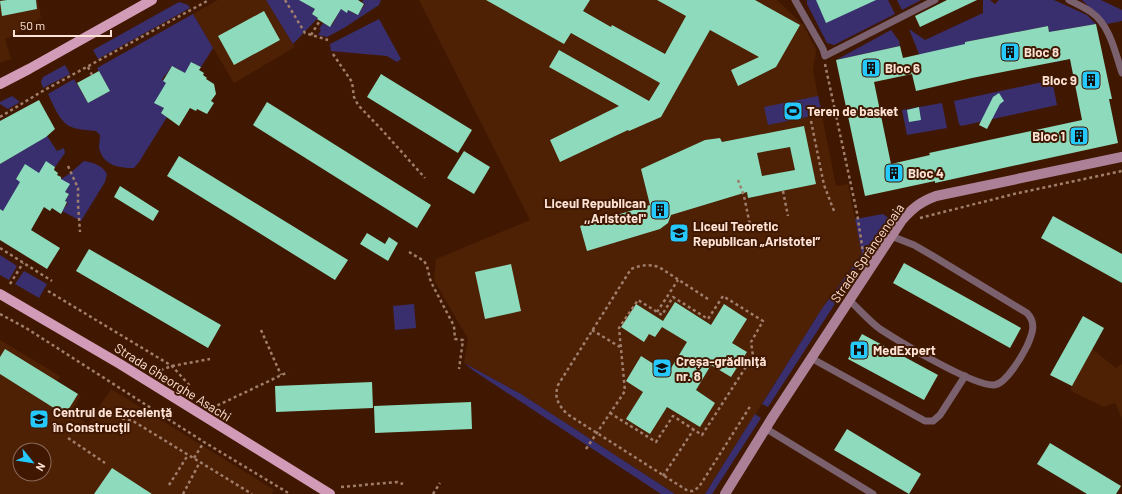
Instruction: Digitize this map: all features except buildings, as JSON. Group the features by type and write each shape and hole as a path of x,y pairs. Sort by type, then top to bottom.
{"main road":[{"path":"0,84 152,0"},
{"name":"Strada Gheorghe Asachi","path":"0,294 120,364 330,494"}],"street":[{"name":"Strada Sprâncenoaia","path":"725,494 765,428 891,236 912,209 922,202 936,196 1122,158"}],"lane":[{"path":"795,0 823,49 825,58 935,0"},
{"path":"1069,0 1091,12 1101,21 1108,33 1122,73"},
{"path":"850,300 880,328 942,365 982,383 994,385 999,383 1007,377 1025,351 1032,333 1033,325 1031,317 1017,306 914,245 891,236"},
{"path":"811,358 925,421 934,421 940,416 965,376"},
{"path":"765,428 873,494"}],"path":[{"path":"0,117 41,92 209,0"},
{"path":"285,0 305,33 328,40"},
{"path":"310,35 319,22"},
{"path":"333,54 352,82 354,97 358,105 425,178"},
{"path":"825,58 864,252 869,257"},
{"path":"88,67 92,75"},
{"path":"811,121 824,185 834,211"},
{"path":"68,166 78,188 80,232"},
{"path":"915,220 1014,194 1122,172"},
{"path":"738,180 744,196 750,225"},
{"path":"783,191 788,216"},
{"path":"0,248 52,282"},
{"path":"409,252 426,263 430,279 454,326 455,339 463,340 460,369"},
{"path":"10,284 23,263"},
{"path":"708,299 659,267 651,264 631,269 558,384 555,393 556,400 567,414 688,491 693,491 699,487 751,405"},
{"path":"657,312 678,280"},
{"path":"48,291 172,366 190,386"},
{"path":"586,449 597,433 610,413 625,391 619,328 638,300 662,315 673,297 708,319 723,296 763,321 751,342 753,356 702,435 673,416 656,442 610,413"},
{"path":"0,314 26,328 204,442 290,494"},
{"path":"261,330 281,375"},
{"path":"592,330 621,347"},
{"path":"154,372 172,366 210,359"},
{"path":"201,414 288,372"},
{"path":"93,411 133,421 252,494"},
{"path":"663,476 694,429"},
{"path":"68,438 105,463"},
{"path":"194,458 204,442"},
{"path":"169,485 188,455"},
{"path":"183,494 200,462"},
{"path":"342,487 397,482 403,484"},
{"path":"433,494 440,483"}],"shaded area":[{"path":"0,0 38,0 41,18 5,39 11,59 0,63"},
{"path":"218,0 266,0 295,47 234,83 193,14"},
{"path":"266,0 307,0 306,2 308,5 315,9 312,14 318,18 293,44"},
{"path":"363,0 381,0 379,5 344,28 327,37 318,35 321,30 319,29 323,23 328,26 332,25 338,14 339,8 347,12 348,10 355,14 359,13 365,4 362,2"},
{"path":"419,0 777,0 804,26 816,50 813,71 836,186 848,184 862,253 821,310 705,494 675,494 521,394 464,363 468,339 434,280 436,259 530,220"},
{"path":"807,0 888,0 895,14 834,45 827,43 807,4"},
{"path":"897,0 921,0 902,10"},
{"path":"983,0 990,0 995,4 999,0 1054,0 1087,15 1096,24 1055,31 1060,61 1056,62 1048,26 965,42 973,78 919,54 909,29 925,40 983,13"},
{"path":"1082,0 1101,0 1122,10 1122,21 1107,24"},
{"path":"179,2 188,5 190,8 98,59 93,50"},
{"path":"193,14 213,48 201,67 191,63 185,75 177,68 171,67 165,75 162,80 170,84 157,104 164,108 161,113 167,117 134,168 118,167 109,163 102,156 99,149 100,135 96,131 74,128 65,123 58,114 48,94 74,79 88,103 110,91 97,68"},
{"path":"379,19 401,59 397,62 387,56 331,51 330,44"},
{"path":"891,30 899,41 900,46 836,60"},
{"path":"65,65 70,74 43,88 41,82 43,77"},
{"path":"1052,80 1057,105 961,126 959,124 954,101"},
{"path":"12,96 20,102 8,109 0,104 0,102"},
{"name":"Teren de basket","path":"818,96 822,114 768,125 764,107"},
{"path":"942,103 947,128 907,135 902,110"},
{"path":"47,136 57,151 64,148 65,153 55,167 47,162 45,163 39,175 19,174 16,179 24,184 12,217 0,209 0,164"},
{"path":"84,161 103,168 107,174 105,182 81,221 62,211 68,203 65,201 69,194 65,192 68,187 61,179"},
{"path":"883,214 890,219 768,407 762,404 821,310 862,254 855,219"},
{"path":"0,255 17,266 9,280 0,275"},
{"path":"24,271 47,284 39,298 15,284"},
{"path":"414,304 416,328 395,330 393,306"},
{"name":"Centrul de Excelență în Construcții","path":"0,340 60,376 57,381 81,396 70,413 88,424 111,389 274,490 272,494 0,494"},
{"path":"1092,349 1116,368 1122,364 1122,418 1115,403 1104,407 1071,391 1071,386 1050,375"},
{"path":"464,363 521,394 675,494 661,494"},
{"path":"755,414 761,418 712,494 705,494"}],"place":[{"name":"Bloc 8","path":"1010,52"},
{"name":"Bloc 6","path":"871,68"},
{"name":"Bloc 9","path":"1091,80"},
{"name":"Teren de basket","path":"793,111"},
{"name":"Bloc 1","path":"1079,136"},
{"name":"Bloc 4","path":"894,173"},
{"name":"Liceul Republican ,,Aristotel\"","path":"660,210"},
{"name":"Liceul Teoretic Republican „Aristotel”","path":"679,233"},
{"name":"MedExpert","path":"859,350"},
{"name":"Creșa-grădiniță nr. 8","path":"662,368"},
{"name":"Centrul de Excelență în Construcții","path":"39,419"}]}
